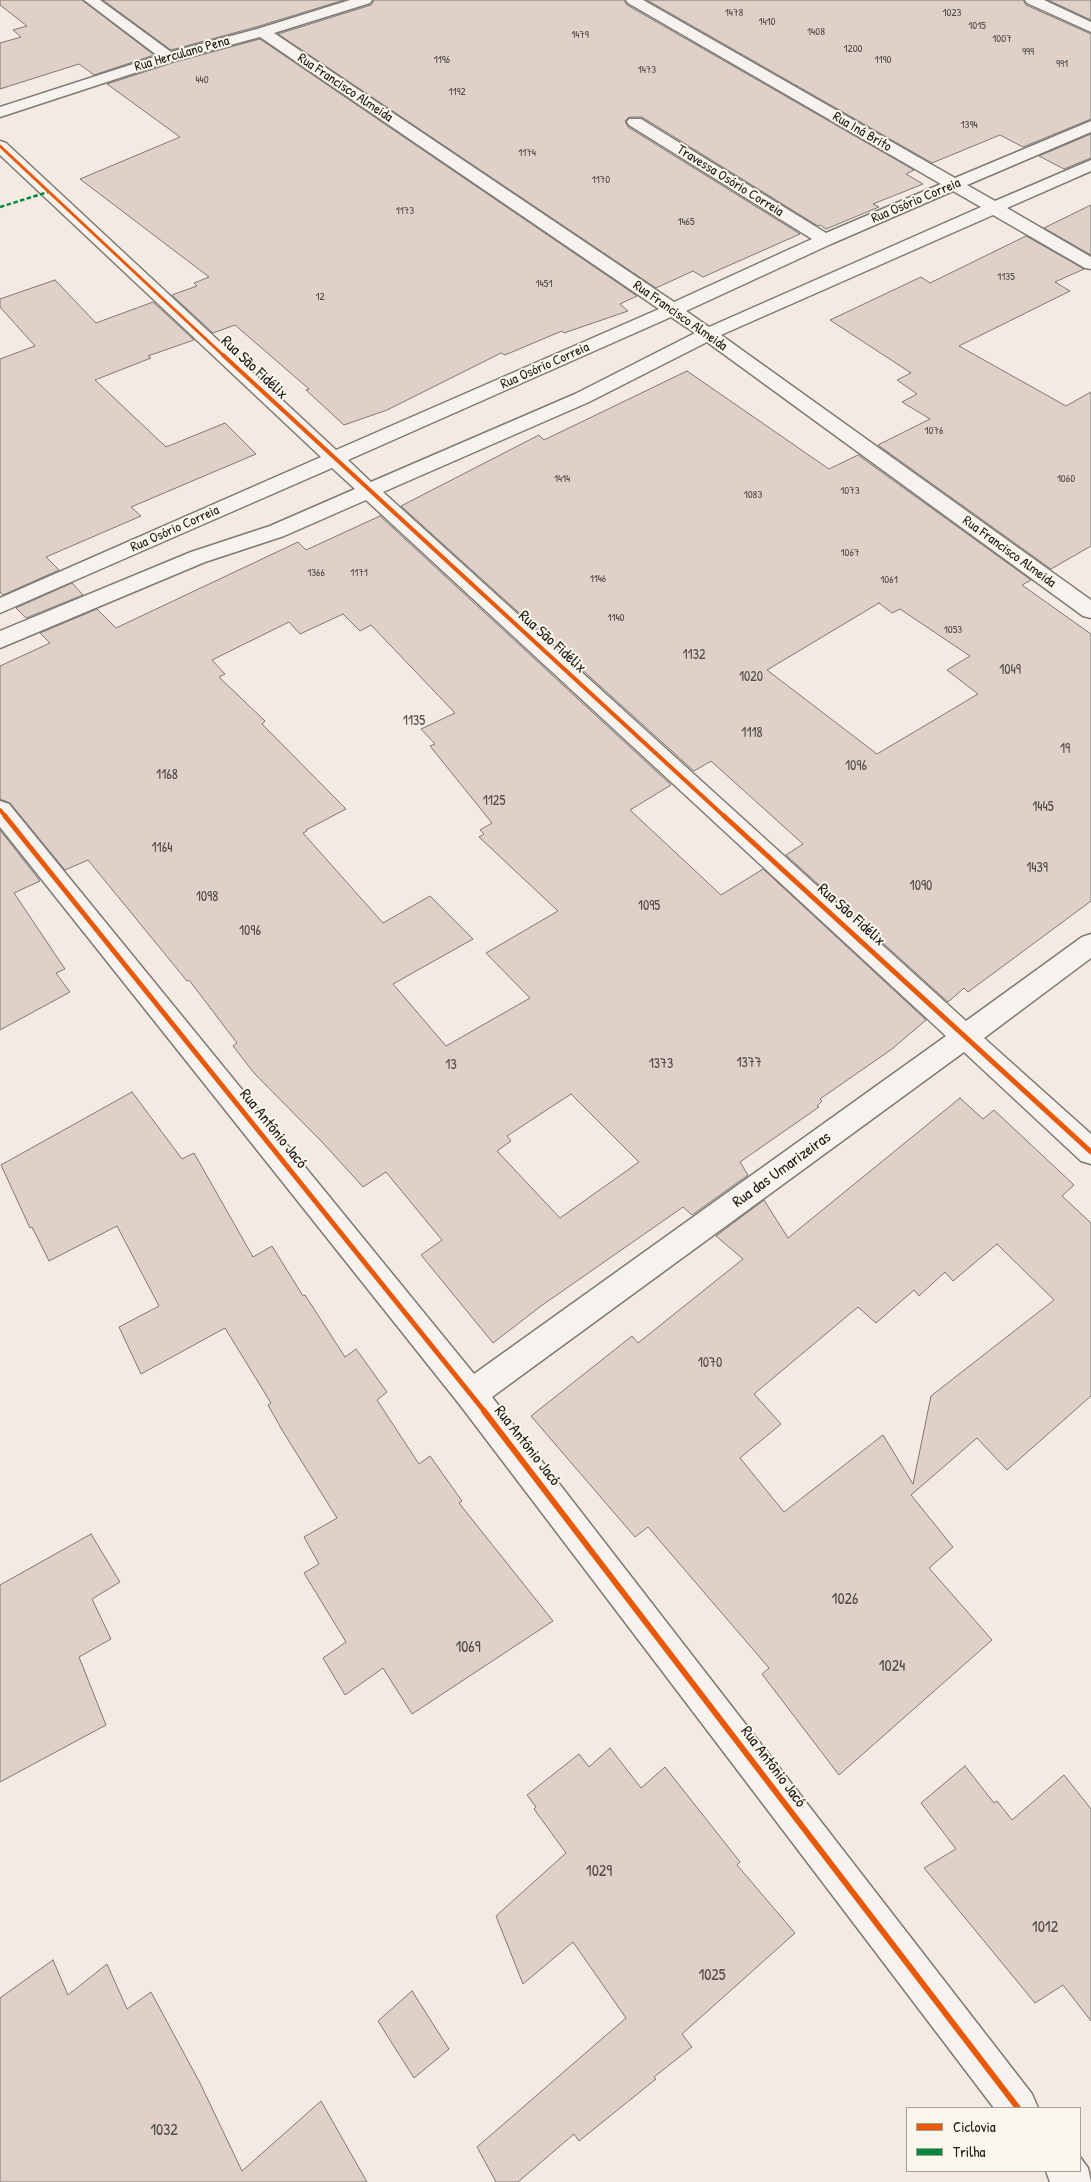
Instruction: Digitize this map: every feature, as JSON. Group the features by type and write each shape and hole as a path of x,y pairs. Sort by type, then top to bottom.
{"street":[{"path":"92,0 169,56"},
{"name":"Rua Herculano Pena","path":"0,112 169,56 262,32 364,0"},
{"name":"Rua Iná Brito","path":"633,0 1091,264"},
{"path":"1032,0 1091,28"},
{"name":"Rua Francisco Almeida","path":"262,32 708,334 1091,611"},
{"name":"Travessa Osório Correia","path":"635,122 825,240"},
{"name":"Rua Osório Correia","path":"0,606 672,310 825,240 1091,126"},
{"name":"Rua São Fidélix","path":"0,146 333,458 1091,1152"},
{"path":"0,640 198,556 277,531 582,398 708,334 1091,165"},
{"name":"Rua Antônio Jacó","path":"0,810 471,1394 1017,2107"},
{"name":"Rua das Umarizeiras","path":"471,1394 966,1037 1091,944"}],"building":[{"path":"0,0 82,0 154,55 94,75 79,64 0,89 0,43 21,37 13,30 27,26 0,5"},
{"path":"103,0 344,0 256,27 171,50"},
{"path":"374,0 624,0 627,5 914,170 906,174 923,184 873,204 879,207 826,229 820,225 818,226 642,117 629,117 625,121 628,127 800,234 703,277 693,271 656,288 278,34 371,5"},
{"path":"647,0 1023,0 1026,5 1091,34 1091,119 1023,147 1000,135 932,163"},
{"path":"1048,0 1091,0 1091,20"},
{"path":"260,39 637,296 620,304 628,311 564,333 562,331 505,355 501,353 387,410 344,425 306,390 309,389 235,325 213,333 172,295 197,286 194,283 209,277 80,179 180,137 107,84 175,62"},
{"path":"1091,134 1091,158 1064,169 1039,156"},
{"path":"1091,205 1091,255 1044,228"},
{"path":"1026,236 1084,269 1055,282 1070,291 959,346 1066,406 1091,392 1091,546 1051,569 878,445 930,419 902,402 917,394 897,380 911,373 830,320 921,277 930,283"},
{"path":"55,280 96,323 153,302 194,340 148,356 151,358 95,380 166,447 225,423 256,454 131,507 141,516 46,557 59,570 3,595 0,592 0,359 35,346 0,307 0,299"},
{"path":"687,371 829,469 858,455 1031,580 1022,585 1091,634 1091,901 968,992 964,988 948,1002 786,855 803,844 711,761 694,771 401,506 539,435 544,440","holes":["879,603 892,613 900,609 970,656 947,670 978,694 877,754 767,670"]},
{"path":"380,516 671,785 630,810 721,895 763,869 926,1020 892,1049 820,1099 822,1101 817,1106 819,1107 740,1162 748,1175 692,1215 683,1207 541,1306 493,1343 421,1255 442,1240 386,1172 363,1187 254,1073 233,1046 237,1043 189,980 187,981 88,860 65,870 10,803 0,799 0,666 50,643 40,633 97,609 116,628 298,542 306,550","holes":["343,614 360,631 371,625 455,713 421,729 435,744 430,746 492,823 480,830 484,834 479,837 558,911 486,953 530,998 446,1046 393,984 473,939 430,896 383,923 303,833 346,809 262,724 265,721 219,677 225,674 212,660 289,622 300,634","571,1094 639,1162 560,1218 497,1151 511,1141 507,1136"]},
{"path":"72,583 83,595 26,618 16,608"},
{"path":"0,830 40,881 14,893 65,969 56,973 70,992 0,1030"},
{"path":"132,1092 182,1159 194,1153 253,1257 272,1246 303,1296 305,1295 345,1357 356,1349 387,1392 377,1400 419,1464 430,1456 462,1501 459,1503 553,1621 412,1714 383,1668 345,1695 323,1658 346,1642 304,1573 319,1564 304,1537 337,1518 282,1430 268,1405 271,1403 225,1328 141,1374 119,1327 159,1306 117,1226 49,1261 32,1227 30,1228 1,1165"},
{"path":"960,1098 983,1119 994,1110 1074,1185 1062,1196 1091,1223 1091,1396 1007,1470 977,1438 911,1495 953,1547 929,1568 992,1640 839,1775 762,1674 769,1668 648,1527 635,1537 531,1416 632,1336 638,1343 743,1259 716,1236 764,1200 788,1238","holes":["997,1244 1054,1300 931,1396 913,1484 883,1435 784,1512 740,1458 781,1424 754,1394 858,1307 876,1323 914,1290 919,1296 945,1272 953,1281"]},
{"path":"91,1534 120,1582 92,1599 111,1639 79,1657 106,1725 0,1782 0,1585"},
{"path":"610,1748 641,1788 665,1767 740,1862 737,1865 795,1933 682,2034 692,2047 654,2077 656,2079 579,2141 574,2134 518,2182 496,2182 477,2147 626,2018 573,1942 523,1984 496,1916 566,1853 534,1809 536,1807 527,1795 579,1754 589,1767"},
{"path":"965,1766 994,1803 997,1801 1012,1820 1064,1775 1091,1809 1091,2021 1063,1985 1035,2003 924,1868 956,1849 921,1803"},
{"path":"53,1960 68,1995 107,1964 127,2009 151,1992 200,2083 242,2171 321,2101 367,2182 0,2182 0,1998"},
{"path":"412,1991 449,2049 414,2078 378,2021"}],"marked path":[{"path":"0,207 48,192"}],"cycle path":[{"path":"0,146 333,458 1091,1152"},
{"path":"0,810 471,1394 1017,2107"}]}
